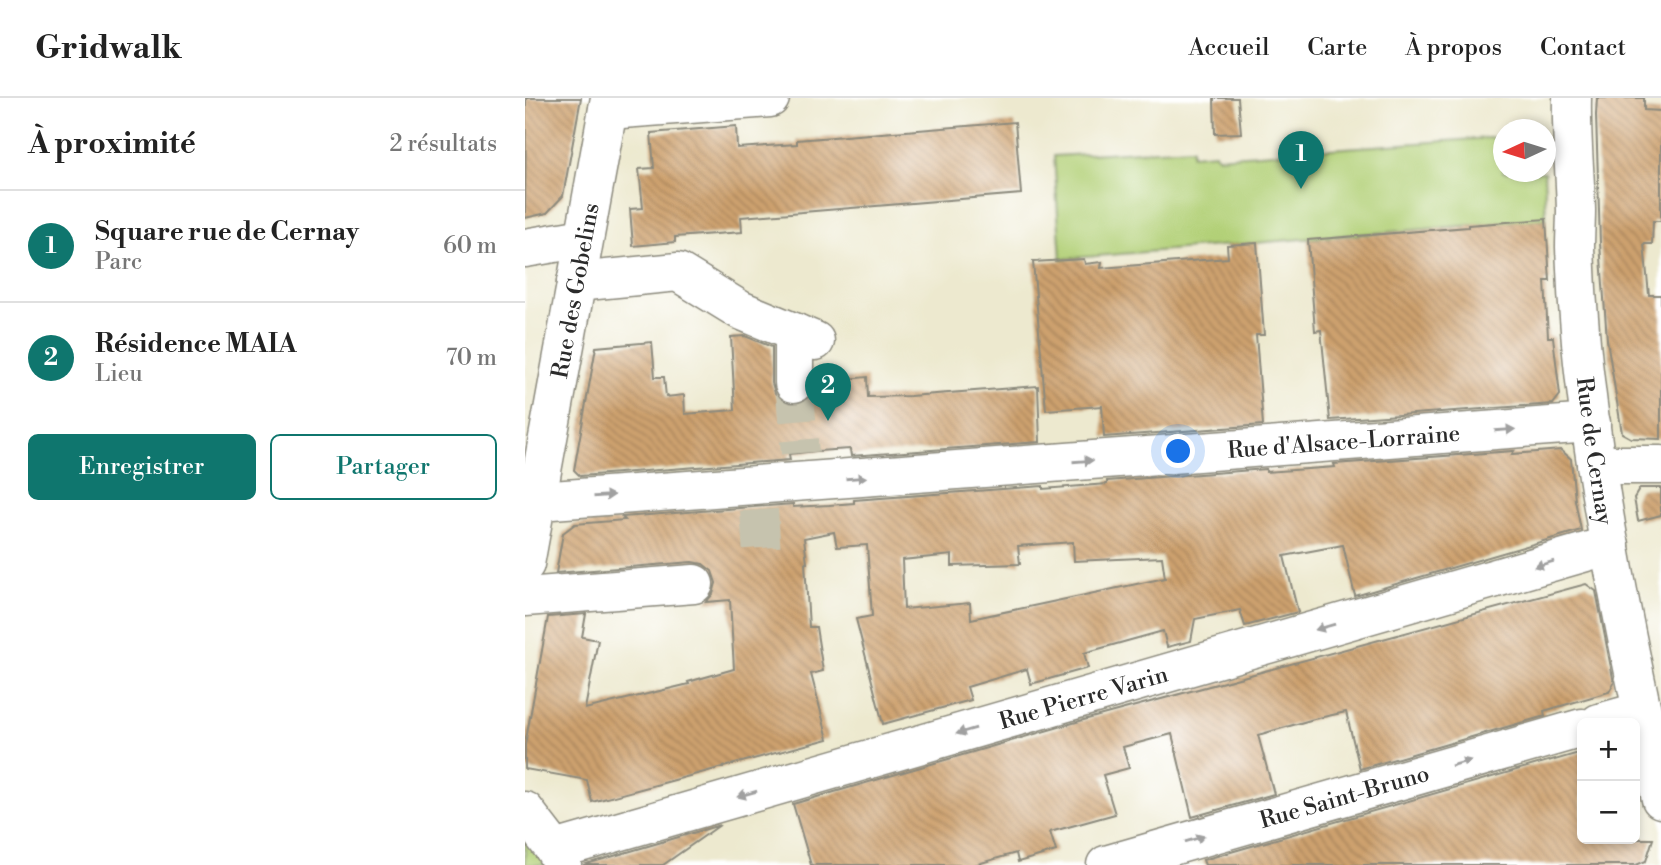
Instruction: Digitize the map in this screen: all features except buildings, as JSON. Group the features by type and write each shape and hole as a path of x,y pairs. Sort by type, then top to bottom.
{"street":[{"path":"609,104 770,98"},
{"name":"Rue de Cernay","path":"1572,98 1575,247 1581,341 1596,465 1609,545 1661,799"},
{"name":"Rue des Gobelins","path":"525,564 531,502 609,104"},
{"path":"525,248 584,238"},
{"path":"576,282 678,272 740,310 805,337 795,383"},
{"name":"Rue d'Alsace-Lorraine","path":"531,502 759,497 801,467 1591,423"},
{"path":"1596,465 1661,465"},
{"name":"Rue Pierre Varin","path":"558,858 1609,545"},
{"path":"525,597 694,584"},
{"path":"1617,718 1642,711"},
{"name":"Rue Saint-Bruno","path":"1106,865 1577,729"},
{"path":"525,811 558,858"}],"green space":[{"path":"1493,138 1493,182 1544,182 1546,219 1061,259 1054,156 1192,148 1192,155 1215,153 1217,157"},
{"path":"525,821 551,865 525,865"}],"tunnel":[{"path":"794,383 800,453"},
{"path":"759,510 762,555"}],"place":[{"name":"Square rue de Cernay","path":"1301,189"},
{"name":"Résidence MAIA","path":"828,421"}]}
